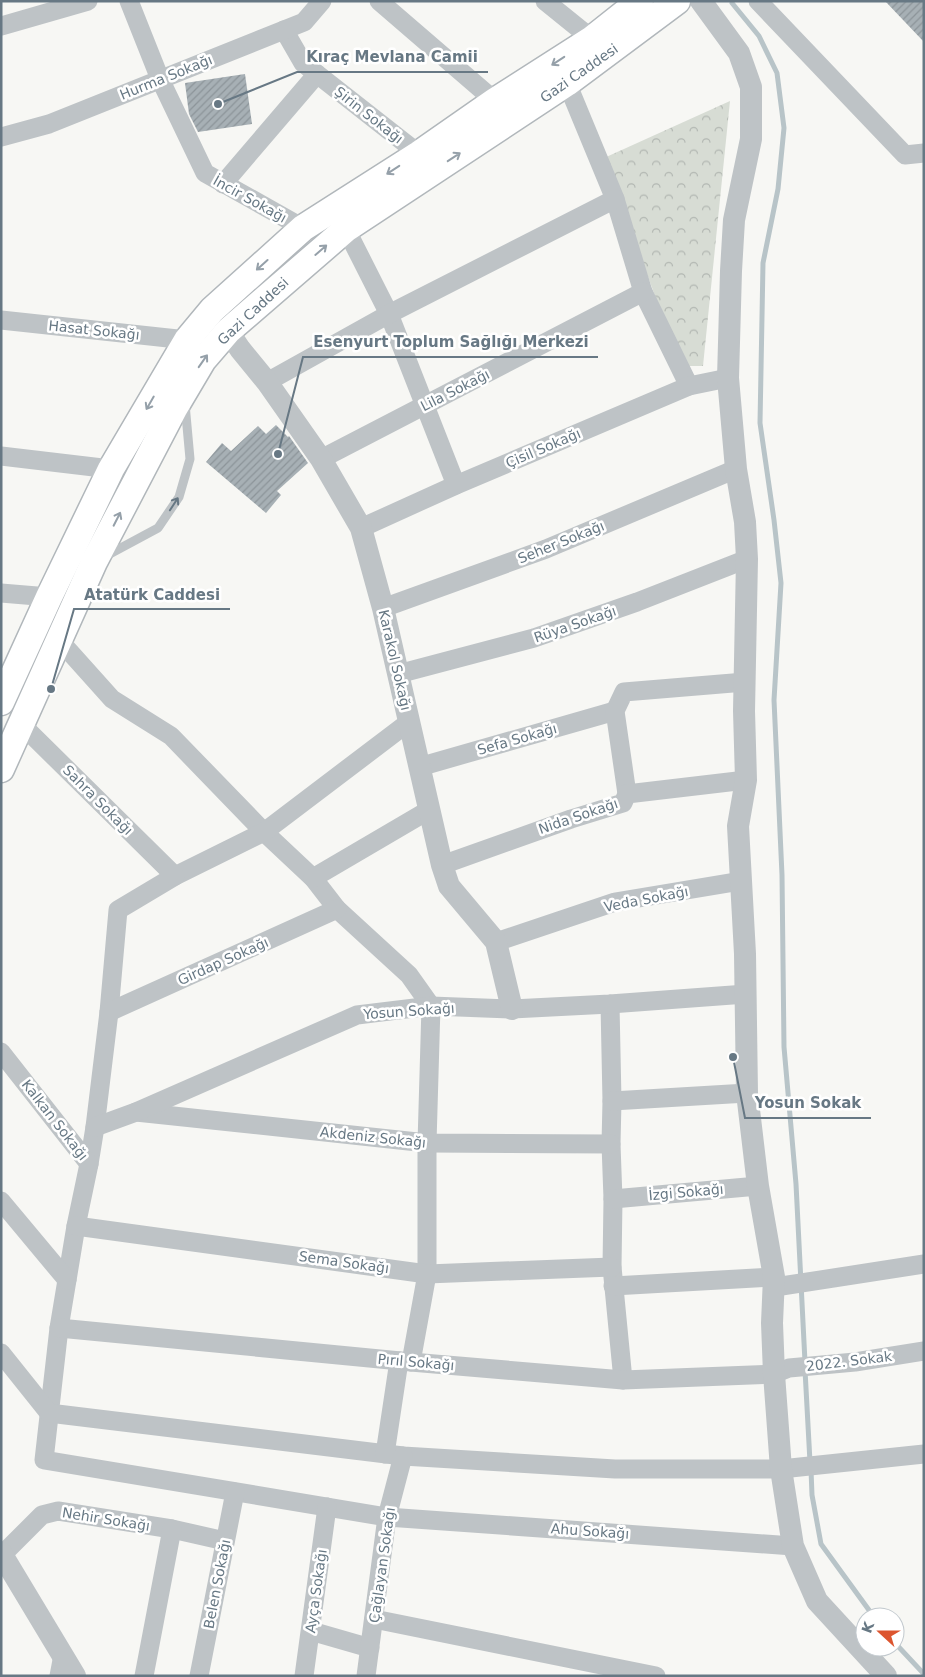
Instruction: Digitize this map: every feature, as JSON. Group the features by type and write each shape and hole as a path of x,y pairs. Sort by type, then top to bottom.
{"main road":[{"name":"Gazi Caddesi","path":"1,702 49,597 111,470 187,340 212,310 303,228 419,154 495,101 592,39 640,1"},
{"name":"Gazi Caddesi","path":"1,769 94,562 174,409 203,360 228,330 346,228 567,83 677,1"}],"street":[{"path":"1,26 88,1"},
{"name":"İncir Sokağı","path":"129,1 160,79 204,173 303,228"},
{"name":"Hurma Sokağı","path":"1,137 49,124 304,22 322,1"},
{"path":"379,1 495,101"},
{"path":"545,1 592,39"},
{"path":"701,1 739,53 751,87 751,139 734,220 728,378 736,469 745,522 747,560 746,780 738,826 746,954 747,1093 758,1186 778,1284 772,1323 782,1371 786,1469 792,1546 817,1601 886,1676"},
{"path":"758,1 905,155 924,153"},
{"name":"Şirin Sokağı","path":"284,30 303,63 419,154"},
{"path":"223,184 317,74"},
{"path":"567,83 615,200 642,292 689,386"},
{"path":"268,382 389,314 615,200"},
{"path":"346,228 389,314 456,485"},
{"name":"Lila Sokağı","path":"321,460 642,292"},
{"name":"Hasat Sokağı","path":"1,320 187,340"},
{"name":"Karakol Sokağı","path":"228,330 240,349 268,382 321,460 360,528 383,608 442,865 449,886 496,942 512,1009"},
{"name":"Çisil Sokağı","path":"360,528 689,386 728,378"},
{"path":"1,456 111,470"},
{"name":"Seher Sokağı","path":"383,608 546,549 736,469"},
{"name":"Rüya Sokağı","path":"398,674 534,638 637,602 747,560"},
{"path":"1,593 49,597"},
{"path":"60,641 112,699 171,736 264,832 313,878 337,909 409,975 431,1006 427,1143 427,1274 384,1454"},
{"path":"627,794 615,711 624,692 745,682"},
{"name":"Sefa Sokağı","path":"419,767 615,711"},
{"path":"49,1413 59,1328 95,1127 109,1012 118,910 175,876 264,832 409,722"},
{"name":"Sahra Sokağı","path":"22,724 175,876"},
{"name":"Nida Sokağı","path":"442,865 622,803 627,794 746,780"},
{"path":"313,878 429,810"},
{"name":"Veda Sokağı","path":"496,942 615,902 741,881"},
{"name":"Girdap Sokağı","path":"109,1012 337,909"},
{"name":"Yosun Sokağı","path":"95,1127 136,1112 357,1014 431,1006 512,1009 746,994"},
{"path":"610,1004 613,1199 612,1267 623,1380"},
{"name":"Kalkan Sokağı","path":"1,1052 89,1164"},
{"path":"612,1101 747,1093"},
{"name":"Akdeniz Sokağı","path":"136,1112 427,1143 611,1144"},
{"name":"İzgi Sokağı","path":"613,1199 758,1186"},
{"path":"1,1201 67,1280"},
{"name":"Sema Sokağı","path":"76,1226 427,1274 612,1267"},
{"path":"613,1286 817,1282 924,1264"},
{"name":"Pırıl Sokağı","path":"59,1328 405,1362 623,1380 782,1371"},
{"name":"2022. Sokak","path":"782,1371 924,1351"},
{"path":"1,1353 49,1413 384,1454 615,1469 786,1469 924,1454"},
{"name":"Ahu Sokağı","path":"49,1413 44,1460 387,1517 792,1546"},
{"name":"Çağlayan Sokağı","path":"366,1676 387,1517 403,1456"},
{"name":"Belen Sokağı","path":"199,1676 234,1492"},
{"name":"Ayça Sokağı","path":"304,1676 327,1507"},
{"name":"Nehir Sokağı","path":"4,1561 42,1515 58,1510 172,1529 225,1541"},
{"path":"144,1676 172,1529"},
{"path":"4,1561 61,1665 75,1676"},
{"path":"374,1619 656,1676"},
{"path":"311,1631 370,1648"}],"lane":[{"path":"94,562 158,528 179,497 190,459 184,393"}],"green space":[{"path":"730,101 703,366 681,366 604,158"}],"building":[{"path":"885,1 924,1 924,42"},
{"path":"245,74 252,124 198,132 189,114 185,83"},
{"path":"276,425 289,436 308,463 277,491 281,495 266,513 206,462 222,443 231,451 258,426 266,434"}],"waterway":[{"path":"732,3 759,36 777,73 784,128 778,189 763,263 760,423 781,583 774,700 782,875 784,1047 796,1184 805,1362"},
{"path":"805,1370 810,1462"},
{"path":"811,1470 812,1495 821,1544 867,1607"},
{"path":"905,1654 924,1674"}],"place":[{"name":"Kıraç Mevlana Camii","path":"218,104"},
{"name":"Esenyurt Toplum Sağlığı Merkezi","path":"278,454"},
{"name":"Atatürk Caddesi","path":"51,689"},
{"name":"Yosun Sokak","path":"733,1057"}]}
